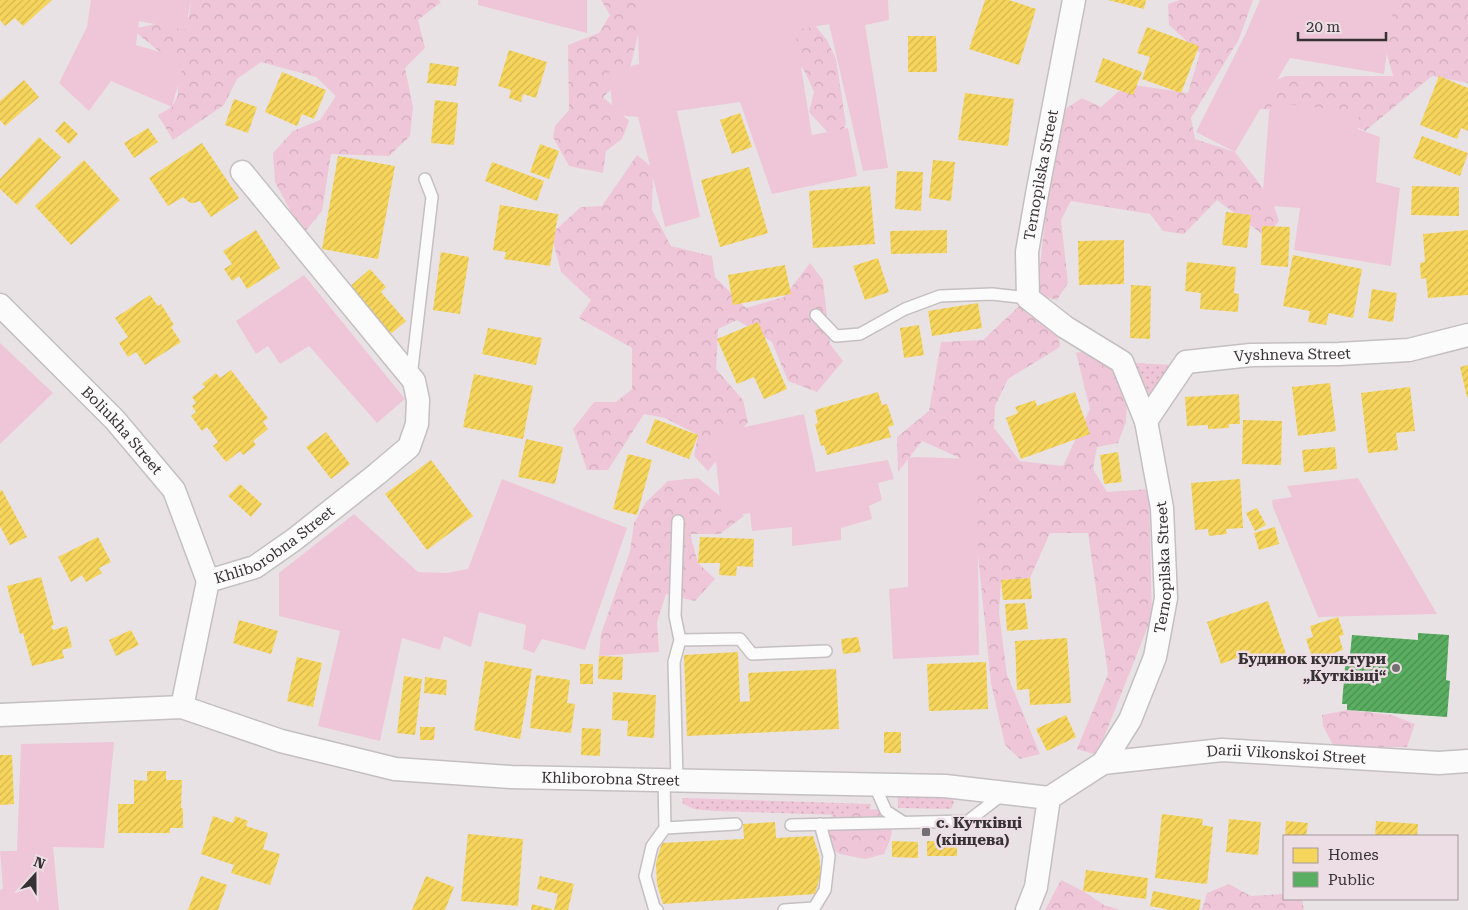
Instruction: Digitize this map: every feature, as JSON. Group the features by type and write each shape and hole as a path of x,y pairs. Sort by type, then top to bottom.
{"street":[{"name":"Ternopilska Street","path":"1049,798 1103,763 1130,720 1155,657 1166,598 1162,508 1146,421 1122,362 1065,327 1028,298 1027,252 1074,0"},
{"name":"Khliborobna Street","path":"182,707 208,581 256,567 295,539 409,447 417,424 418,400 414,381 242,172"},
{"name":"Boliukha Street","path":"0,305 115,420 174,490 208,581"},
{"name":"Vyshneva Street","path":"1146,421 1186,362 1251,354 1338,354 1408,350 1468,335"},
{"name":"Khliborobna Street","path":"0,715 182,707 281,741 395,769 511,776 945,786 1049,798"},
{"name":"Darii Vikonskoi Street","path":"1103,763 1222,750 1439,763 1468,761"},
{"path":"1028,910 1036,887 1049,798"}],"lane":[{"path":"411,378 432,197 425,179"},
{"path":"816,316 836,336 860,334 905,309 940,296 992,294 1028,298"},
{"path":"657,910 654,907 645,876 652,846 666,828 670,779 674,662 680,640 675,616 678,521"},
{"path":"680,640 740,638 752,654 826,652"},
{"path":"874,784 886,811 903,822"},
{"path":"791,825 968,821 1004,793"},
{"path":"666,828 736,824"},
{"path":"784,910 814,908 825,890 829,856 820,824"}],"green space":[{"path":"91,0 191,0 185,30 139,21 136,45 185,59 172,107 111,81 89,111 59,83 87,27"},
{"path":"191,0 438,0 441,2 418,20 425,48 405,68 413,107 410,136 389,156 331,154 322,211 303,234 275,182 273,153 293,131 320,120 336,96 316,77 261,62 237,79 224,105 173,140 158,115 172,107 178,95 177,66 132,29 189,17"},
{"path":"478,0 587,0 587,33 478,5"},
{"path":"601,0 638,0 643,13 629,73 603,97 629,121 622,139 606,151 603,173 569,166 553,137 555,126 569,110 568,45 599,33 610,15"},
{"path":"637,0 888,0 889,20 865,25 888,168 863,171 829,24 795,30 812,135 848,128 857,176 772,194 740,102 677,111 700,217 665,227 638,117 613,115 609,72 639,64"},
{"path":"1180,0 1253,0 1239,39 1191,118 1195,139 1235,152 1272,200 1279,221 1266,237 1217,200 1184,234 1163,231 1150,214 1071,201 1061,220 1068,283 1057,300 1037,295 1046,210 1064,110 1082,98 1101,107 1127,84 1188,93 1200,53 1169,25 1168,4"},
{"path":"1260,0 1397,0 1393,9 1384,74 1290,58 1235,152 1196,132 1245,35"},
{"path":"1390,0 1468,0 1468,83 1432,76 1365,131 1324,111 1259,109 1254,89 1286,76 1393,76 1379,26"},
{"path":"792,20 813,23 827,40 836,59 846,124 837,143 809,112 814,92 805,72 778,39"},
{"path":"1273,103 1359,112 1358,129 1380,137 1376,182 1400,188 1391,266 1294,250 1300,208 1262,205 1269,112"},
{"path":"637,155 653,168 652,210 671,246 712,256 715,277 746,308 784,297 810,263 823,280 830,344 843,361 817,392 788,381 772,342 737,320 718,329 716,369 743,400 748,422 708,471 694,456 698,435 665,418 644,414 608,470 587,470 573,429 594,402 616,402 632,389 632,348 579,318 591,300 561,272 551,234 581,207 602,206"},
{"path":"304,275 405,399 377,423 309,346 280,364 268,346 256,354 236,321"},
{"path":"1028,298 1052,305 1060,347 1008,379 995,406 994,428 1020,461 1063,466 1090,409 1076,353 1097,348 1115,361 1127,401 1126,422 1118,443 1097,447 1093,469 1107,492 1149,489 1152,616 1097,755 1077,749 1108,674 1088,533 1050,533 1030,578 1001,580 999,613 1007,675 1040,754 1020,759 1005,745 991,683 970,476 960,458 922,441 898,472 897,437 929,411 941,342 983,340"},
{"path":"0,343 53,393 0,444"},
{"path":"1135,363 1173,365 1149,405"},
{"path":"804,414 816,472 888,460 894,479 878,483 882,500 869,506 872,519 841,528 841,540 792,546 792,527 752,531 750,513 722,518 713,434"},
{"path":"908,458 977,459 979,655 893,659 889,589 908,587"},
{"path":"698,478 744,516 720,534 690,534 698,563 715,579 695,601 666,594 657,622 659,652 599,656 601,634 630,551 634,523 646,502 668,481"},
{"path":"1358,478 1437,614 1318,617 1273,507 1272,500 1292,497 1287,486"},
{"path":"502,479 627,528 585,650 542,639 534,653 523,649 526,625 479,612 471,647 444,636 440,650 402,638 380,741 318,726 340,631 279,616 279,573 354,514 418,572 446,573 468,569"},
{"path":"1347,710 1392,715 1415,724 1407,747 1334,747 1323,726 1322,715"},
{"path":"114,742 104,848 53,847 59,910 0,910 0,890 3,889 0,851 17,851 21,744"},
{"path":"898,797 951,797 954,802 951,809 898,808"},
{"path":"682,798 871,804 869,816 714,811 694,809 683,804"},
{"path":"883,809 892,825 891,836 884,854 865,859 840,854 833,850 828,841 828,826 832,815 860,810"},
{"path":"1061,880 1083,891 1104,905 1120,910 1045,910"},
{"path":"1229,884 1251,896 1283,894 1283,900 1302,900 1304,910 1202,910 1207,893"}],"building: Homes":[{"path":"0,0 52,0 23,26 15,18 5,26 0,20"},
{"path":"985,0 1009,0 1036,9 1019,65 969,49"},
{"path":"1108,0 1146,0 1144,9"},
{"path":"1147,27 1199,46 1181,93 1142,79 1150,57 1137,53"},
{"path":"908,36 936,36 937,72 908,72"},
{"path":"509,50 547,62 536,98 523,94 521,102 509,98 511,90 498,86"},
{"path":"1103,58 1142,72 1133,95 1095,82"},
{"path":"430,63 459,67 456,86 427,83"},
{"path":"282,72 326,90 314,119 302,114 297,126 265,112"},
{"path":"1439,76 1468,88 1468,131 1461,128 1457,139 1420,125"},
{"path":"24,80 39,97 5,126 0,120 0,101"},
{"path":"965,93 1014,99 1008,146 958,140"},
{"path":"234,99 257,107 248,133 225,125"},
{"path":"435,100 458,103 454,145 431,143"},
{"path":"740,113 752,147 732,154 720,120"},
{"path":"64,121 78,134 69,144 55,131"},
{"path":"148,128 158,142 134,158 124,143"},
{"path":"1422,136 1468,153 1460,176 1413,158"},
{"path":"39,137 61,157 17,205 0,189 0,179"},
{"path":"202,143 239,198 211,217 200,201 190,203 183,197 168,206 149,178"},
{"path":"540,144 559,151 549,179 530,172"},
{"path":"338,156 395,166 378,259 322,249"},
{"path":"84,160 120,200 71,245 35,206"},
{"path":"933,160 955,162 951,201 929,198"},
{"path":"492,162 544,181 537,201 485,181"},
{"path":"749,167 768,233 720,247 701,180"},
{"path":"897,171 923,172 921,211 895,209"},
{"path":"870,186 875,244 813,248 809,191"},
{"path":"1412,186 1459,187 1459,216 1411,215"},
{"path":"500,205 558,214 550,266 504,259 506,252 493,250"},
{"path":"1226,212 1251,215 1247,248 1222,245"},
{"path":"1262,226 1290,227 1288,267 1261,265"},
{"path":"256,230 280,268 247,289 239,276 232,281 224,269 232,264 223,251"},
{"path":"947,230 947,253 891,254 890,231"},
{"path":"1468,230 1468,295 1428,298 1426,278 1421,279 1420,263 1425,262 1423,234"},
{"path":"1124,240 1124,284 1079,285 1078,241"},
{"path":"441,252 469,257 460,314 433,310"},
{"path":"1293,255 1362,269 1353,318 1329,313 1326,325 1308,322 1310,311 1283,306"},
{"path":"878,258 889,292 865,300 853,266"},
{"path":"1187,262 1236,267 1234,293 1239,294 1238,312 1200,309 1201,293 1185,291"},
{"path":"785,265 791,294 733,305 728,275"},
{"path":"370,269 386,287 381,292 406,321 387,337 347,289"},
{"path":"1131,285 1151,286 1150,339 1130,338"},
{"path":"1372,289 1397,293 1393,322 1368,318"},
{"path":"150,295 158,306 161,304 174,325 171,327 181,342 145,365 136,352 128,357 119,343 128,337 115,318"},
{"path":"978,303 982,328 932,336 928,311"},
{"path":"758,322 787,389 764,399 754,377 737,384 717,339"},
{"path":"919,325 924,355 904,358 900,328"},
{"path":"488,328 542,338 536,365 482,354"},
{"path":"1468,365 1468,397 1467,397 1460,367"},
{"path":"231,370 268,418 263,422 268,429 253,441 256,445 243,455 240,451 226,462 213,446 218,442 207,427 202,431 191,416 196,412 192,406 196,403 192,397 205,387 202,384 216,373 220,378"},
{"path":"474,374 533,386 523,439 463,427"},
{"path":"1330,383 1336,431 1298,436 1292,387"},
{"path":"1410,387 1415,431 1396,433 1398,450 1368,453 1361,393"},
{"path":"878,392 882,405 887,404 894,425 888,427 891,437 827,455 824,445 821,446 815,424 818,423 815,410"},
{"path":"1075,392 1090,434 1021,459 1006,418 1018,413 1015,407 1035,400 1037,406"},
{"path":"1239,394 1240,424 1229,424 1229,428 1208,429 1208,425 1187,426 1185,397"},
{"path":"655,419 698,435 689,459 646,443"},
{"path":"1243,420 1282,421 1281,465 1242,464"},
{"path":"326,432 350,464 331,479 306,447"},
{"path":"526,439 563,447 555,484 518,477"},
{"path":"1335,447 1337,469 1304,472 1302,450"},
{"path":"1118,452 1122,482 1104,484 1100,455"},
{"path":"628,454 652,460 637,515 613,509"},
{"path":"431,460 473,516 427,550 385,494"},
{"path":"1240,479 1243,528 1226,529 1227,534 1209,536 1208,529 1195,530 1191,483"},
{"path":"240,484 262,504 251,517 228,496"},
{"path":"2,490 27,537 10,545 0,526 0,491"},
{"path":"1257,508 1266,525 1255,531 1246,513"},
{"path":"1275,527 1279,544 1259,550 1254,533"},
{"path":"98,537 111,562 99,568 102,573 86,582 82,575 71,582 58,557"},
{"path":"700,537 754,539 753,567 737,566 736,576 719,575 720,563 698,563"},
{"path":"41,577 54,625 51,626 53,630 67,626 72,647 62,650 64,658 32,666 23,633 20,634 7,586"},
{"path":"1030,578 1032,599 1003,600 1001,580"},
{"path":"1268,601 1286,654 1246,668 1242,656 1221,664 1207,622"},
{"path":"1025,603 1028,629 1007,631 1005,604"},
{"path":"1338,617 1344,635 1339,636 1343,650 1313,660 1306,639 1313,637 1310,626"},
{"path":"239,620 278,631 271,654 233,643"},
{"path":"131,630 139,645 116,656 109,640"},
{"path":"858,637 861,652 843,654 841,639"},
{"path":"1067,638 1071,703 1030,705 1029,689 1017,690 1015,641"},
{"path":"738,652 740,702 750,701 748,673 836,669 839,729 687,736 684,655"},
{"path":"599,656 623,657 622,680 598,679"},
{"path":"297,657 322,663 313,707 287,701"},
{"path":"485,661 532,669 520,739 474,730"},
{"path":"986,662 988,709 929,711 927,664"},
{"path":"580,664 593,664 593,684 580,684"},
{"path":"536,675 570,680 567,703 575,704 571,733 530,728"},
{"path":"404,676 422,679 415,735 397,733"},
{"path":"425,677 447,680 446,695 424,693"},
{"path":"613,692 656,695 654,738 627,736 628,721 612,720"},
{"path":"1066,715 1076,737 1047,751 1036,729"},
{"path":"420,727 435,727 434,740 420,740"},
{"path":"582,728 601,729 600,756 581,755"},
{"path":"884,732 901,732 901,753 884,753"},
{"path":"0,755 12,755 14,804 0,805"},
{"path":"147,771 166,771 166,780 182,780 181,808 183,809 183,828 170,828 170,833 118,833 118,804 134,804 134,780 147,781"},
{"path":"1162,814 1203,819 1202,825 1213,827 1207,884 1155,878"},
{"path":"213,816 233,823 235,816 248,821 246,826 268,833 263,849 280,854 270,885 231,873 234,865 201,854"},
{"path":"1229,819 1261,822 1258,855 1226,852"},
{"path":"1286,821 1308,823 1306,835 1285,835"},
{"path":"1376,821 1418,824 1417,835 1375,835"},
{"path":"775,822 776,838 813,836 819,855 821,873 815,894 663,904 657,884 656,863 662,843 744,839 743,824"},
{"path":"468,834 523,839 518,906 461,901"},
{"path":"892,841 918,842 918,858 892,857"},
{"path":"927,841 957,841 957,856 927,856"},
{"path":"1086,870 1148,878 1146,899 1083,891"},
{"path":"201,876 227,885 218,910 188,910"},
{"path":"426,876 454,887 445,910 412,910"},
{"path":"540,876 574,884 568,910 554,910 558,894 537,889"},
{"path":"1153,891 1201,900 1199,910 1170,910 1150,906"},
{"path":"532,904 552,909 552,910 531,910"}],"building: Public":[{"name":"Будинок культури „Кутківці“","path":"1418,633 1449,635 1446,680 1450,681 1447,717 1347,710 1347,704 1342,704 1346,655 1350,655 1352,635 1418,640"}],"place":[{"name":"Будинок культури „Кутківці“","path":"1396,668"},
{"name":"с. Кутківці (кінцева)","path":"926,832"}]}
